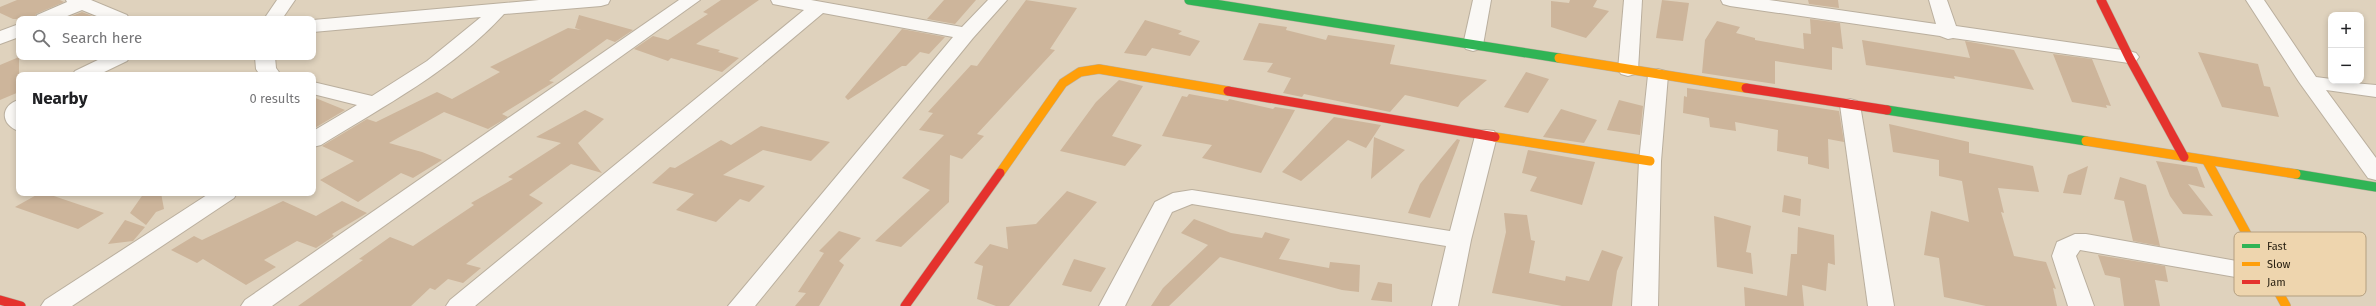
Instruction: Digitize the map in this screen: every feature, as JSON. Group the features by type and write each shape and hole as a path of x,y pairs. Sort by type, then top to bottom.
{"street":[{"path":"275,16 286,0"},
{"path":"316,26 497,11 593,0"},
{"path":"254,306 691,0"},
{"path":"780,0 966,34"},
{"path":"741,306 966,34 998,0"},
{"path":"1189,0 2376,187"},
{"path":"1473,45 1482,0"},
{"path":"1628,70 1633,0"},
{"path":"1730,0 1773,3 1948,33 2129,57"},
{"path":"1938,0 1948,33"},
{"path":"2101,0 2129,57 2184,157"},
{"path":"2255,0 2309,82 2376,172"},
{"path":"50,16 78,1 113,16"},
{"path":"459,306 818,8"},
{"path":"316,138 375,103 462,45 497,11"},
{"path":"0,38 16,31"},
{"path":"88,72 114,60"},
{"path":"265,60 266,69 268,72"},
{"path":"905,306 1063,83 1076,73 1099,69 1486,136 1650,161"},
{"path":"1645,306 1650,161 1658,75"},
{"path":"2309,82 2376,91"},
{"path":"316,89 375,103"},
{"path":"1850,105 1881,306"},
{"path":"16,109 11,115 11,121 16,124"},
{"path":"1444,306 1459,240 1486,136"},
{"path":"2207,161 2246,232"},
{"path":"54,306 220,196"},
{"path":"1112,306 1163,207 1181,198 1192,197 1459,240"},
{"path":"2082,306 2064,256 2066,248 2075,242 2086,242 2234,269"},
{"path":"2281,296 2286,306"},
{"path":"0,300 22,306"}],"building":[{"path":"17,0 60,0 64,2 36,14 35,16 16,16 16,19 0,13 0,7"},
{"path":"721,0 759,0 696,44 720,50 718,52 739,58 722,72 671,58 668,61 634,49 653,36 668,40 708,14 703,12"},
{"path":"944,0 976,0 955,24 927,19"},
{"path":"1026,0 1077,8 1050,49 1055,50 977,134 984,136 962,159 950,155 949,202 901,247 875,241 930,190 902,178 944,135 919,130 933,113 928,112 971,65 977,66"},
{"path":"1570,0 1597,0 1593,7 1609,11 1586,38 1551,27 1551,1 1569,3"},
{"path":"1662,0 1689,3 1683,41 1656,38"},
{"path":"1808,0 1838,0 1839,8 1809,4"},
{"path":"82,12 92,16 72,16"},
{"path":"579,15 633,30 615,42 607,39 549,81 554,82 502,114 508,117 488,129 444,112 389,143 422,152 442,160 413,178 401,173 358,202 320,180 354,161 322,146 367,119 376,122 437,92 452,99 500,72 490,67 568,28 581,30 575,28"},
{"path":"1810,19 1840,23 1843,49 1832,47 1832,70 1775,61 1775,84 1702,73 1705,40 1717,21 1740,27 1736,33 1755,38 1755,40 1804,49 1803,33 1811,34"},
{"path":"1145,20 1182,31 1178,34 1200,41 1190,56 1152,48 1146,56 1124,53"},
{"path":"1259,23 1287,27 1286,30 1326,40 1328,35 1395,45 1390,64 1487,80 1461,102 1458,107 1405,95 1390,112 1304,94 1302,97 1283,93 1291,78 1267,72 1273,63 1243,60"},
{"path":"902,29 945,37 929,54 920,52 906,66 902,66 848,100 845,97"},
{"path":"1862,40 1970,58 1965,41 2014,50 2034,90 1954,76 1955,79 1866,65"},
{"path":"2198,52 2258,64 2264,86 2270,87 2279,117 2222,107"},
{"path":"2053,54 2092,59 2111,106 2106,105 2107,108 2072,102"},
{"path":"16,58 16,60 19,60 19,72 16,72 16,93 0,100 0,65"},
{"path":"1526,72 1549,79 1528,113 1504,107"},
{"path":"1119,80 1143,86 1112,136 1142,145 1125,166 1060,151 1096,102"},
{"path":"1687,88 1839,111 1844,142 1828,139 1829,169 1808,164 1808,157 1777,151 1778,130 1735,122 1736,131 1710,127 1709,118 1683,113 1684,96 1687,97"},
{"path":"1189,94 1228,101 1229,99 1273,109 1275,107 1295,110 1261,173 1202,158 1212,145 1162,136 1182,96 1187,97"},
{"path":"316,98 345,110 316,127"},
{"path":"1619,100 1643,106 1640,135 1607,130"},
{"path":"1561,109 1597,120 1584,143 1543,137"},
{"path":"585,110 604,119 578,143 602,173 571,164 529,195 543,203 466,264 481,268 463,283 448,279 435,290 430,288 411,306 298,306 363,260 359,259 390,237 413,246 474,205 471,203 513,179 508,177 561,143 536,137"},
{"path":"1334,117 1381,125 1366,148 1348,140 1301,181 1282,172"},
{"path":"1889,124 1969,142 1969,153 2033,166 2039,192 1998,188 2004,213 2001,212 2014,256 2046,262 2056,289 2053,288 2057,306 1986,306 1944,297 1939,258 1924,255 1931,211 1969,222 1962,181 1939,176 1939,160 1893,152"},
{"path":"761,126 830,142 811,161 763,150 723,175 765,186 749,202 740,199 716,222 676,210 694,194 652,183 670,167 675,168 721,140 731,145"},
{"path":"1374,137 1405,150 1371,179"},
{"path":"1457,139 1460,140 1430,218 1408,213 1420,184"},
{"path":"1528,150 1595,162 1582,205 1530,191 1537,177 1522,173"},
{"path":"2156,161 2197,167 2205,188 2188,184 2213,216 2183,214 2170,196"},
{"path":"2088,166 2081,195 2063,193 2068,175"},
{"path":"2120,177 2146,185 2160,246 2133,241 2124,201 2114,199"},
{"path":"1067,191 1097,202 1009,306 996,306 977,299 983,266 974,263 990,244 1008,249 1006,227 1036,224"},
{"path":"1784,195 1801,199 1800,216 1782,212"},
{"path":"35,196 54,196 104,213 78,229 15,207"},
{"path":"142,196 162,196 164,209 156,212 146,225 130,213"},
{"path":"283,201 316,216 342,201 367,213 332,234 334,236 316,248 297,241 264,260 276,267 246,285 203,259 197,263 171,250 194,236 202,240"},
{"path":"1504,213 1527,215 1531,240 1535,241 1529,273 1565,281 1566,276 1589,281 1602,250 1623,257 1617,271 1612,306 1562,306 1492,293 1506,232"},
{"path":"1714,216 1751,226 1746,252 1751,253 1753,274 1717,267"},
{"path":"1194,219 1231,233 1262,238 1265,232 1290,239 1279,259 1329,268 1330,262 1360,265 1359,292 1342,290 1220,257 1169,306 1151,306 1163,288 1208,245 1181,233"},
{"path":"125,220 145,227 133,241 108,244"},
{"path":"1798,227 1834,235 1835,265 1828,263 1826,291 1802,285 1804,306 1745,306 1744,287 1787,296 1791,254 1797,254"},
{"path":"839,231 861,238 839,261 844,265 819,306 795,306 806,293 798,292 824,253 819,251"},
{"path":"2098,255 2165,266 2168,282 2155,280 2160,306 2124,306 2120,278 2105,275"},
{"path":"1074,259 1106,268 1091,292 1062,285"},
{"path":"1378,282 1392,284 1392,302 1371,300"}],"traffic: fast":[{"path":"1189,0 1559,58"},
{"path":"1887,110 2086,141"},
{"path":"2296,174 2376,187"}],"traffic: slow":[{"path":"1559,58 1746,88"},
{"path":"1000,173 1063,83 1080,72 1099,69 1228,91"},
{"path":"1495,137 1650,161"},
{"path":"2086,141 2296,174"},
{"path":"2207,161 2246,232"},
{"path":"2281,296 2286,306"}],"traffic: jam":[{"path":"2101,0 2129,57 2184,157"},
{"path":"1746,88 1887,110"},
{"path":"1228,91 1495,137"},
{"path":"905,306 1000,173"},
{"path":"0,300 21,306"}]}
